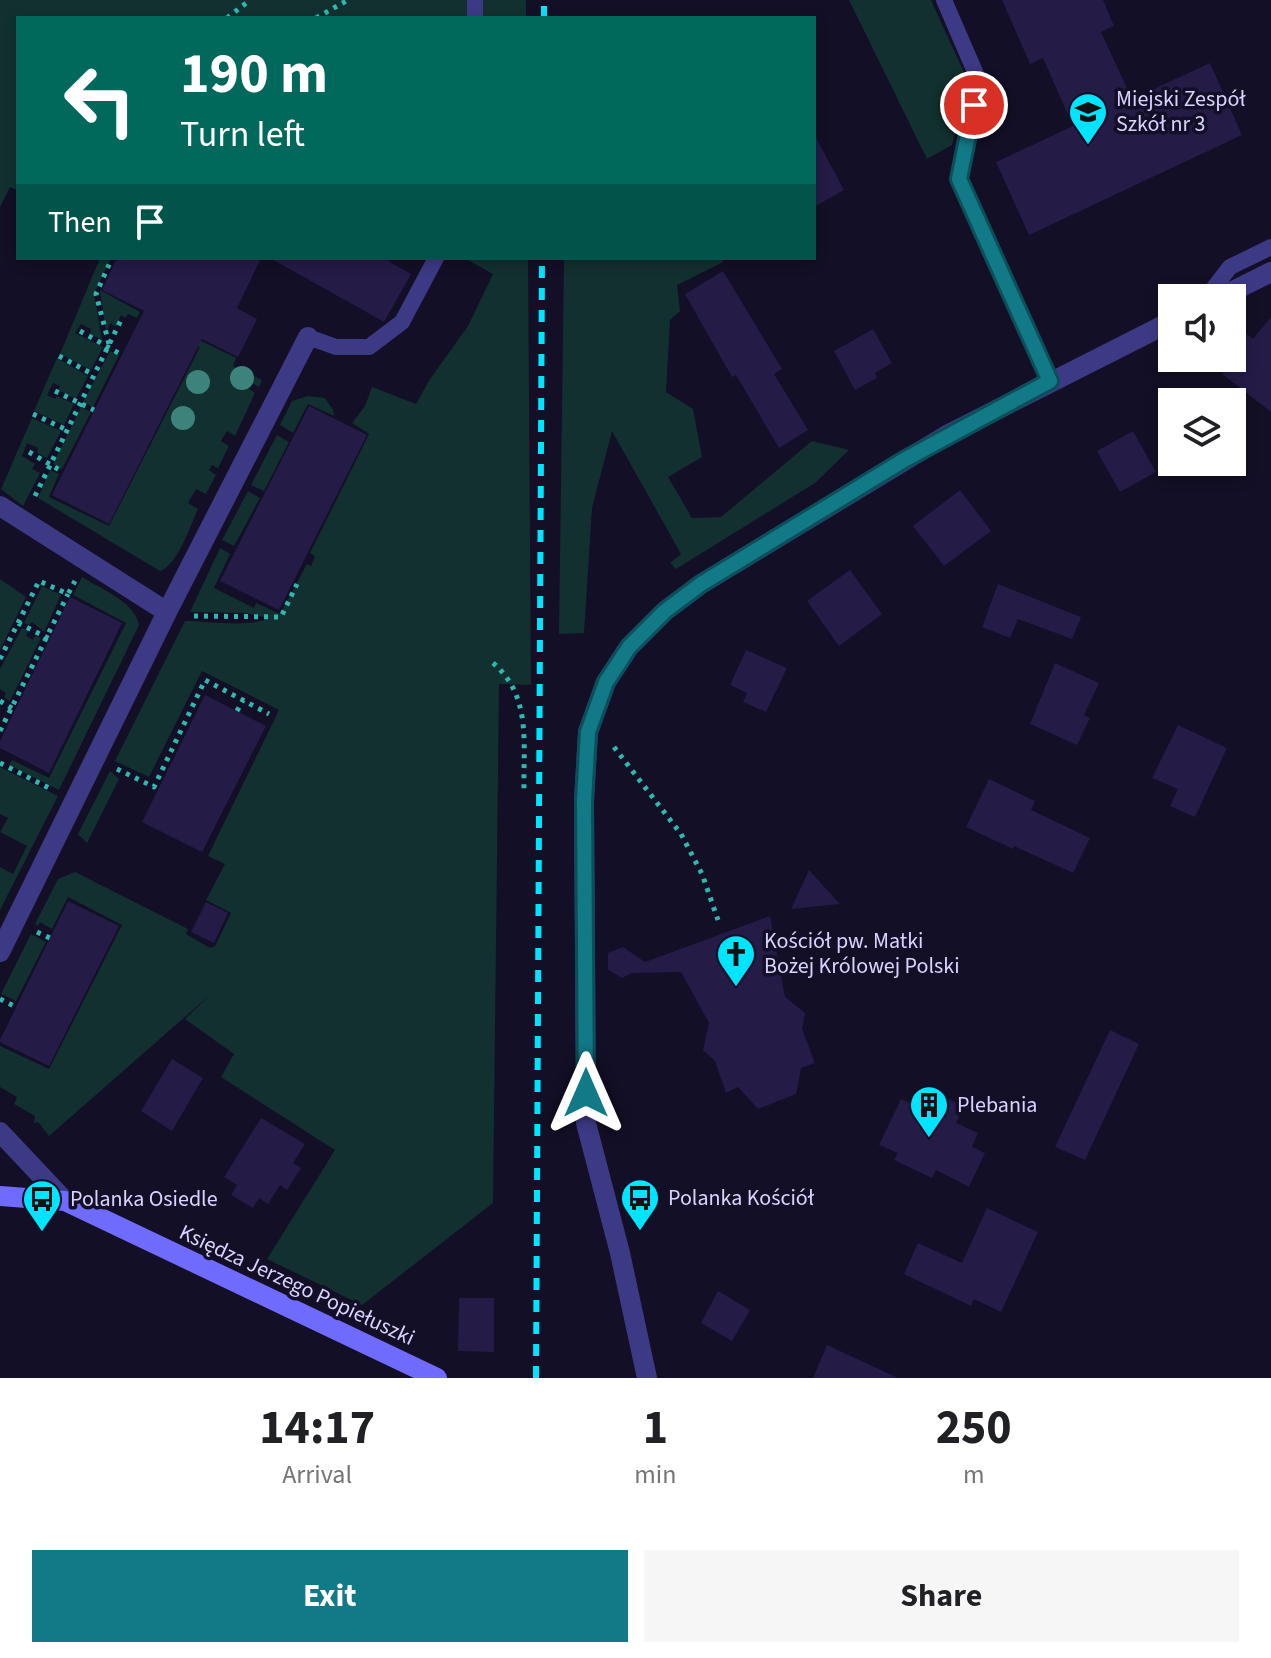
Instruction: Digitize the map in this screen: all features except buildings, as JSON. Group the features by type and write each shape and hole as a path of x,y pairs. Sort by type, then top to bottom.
{"street":[{"path":"1246,284 1271,272"},
{"path":"647,1378 620,1253 586,1123 584,801 588,732 606,682 629,647 665,611 701,584 898,464 1050,381 1158,328"},
{"path":"0,952 174,614 308,337"},
{"path":"0,506 85,562 174,614"},
{"path":"0,1132 65,1201"},
{"name":"Księdza Jerzego Popiełuszki","path":"0,1196 65,1201 437,1378"}],"lane":[{"path":"944,0 979,81 959,179 1050,381"},
{"path":"1217,284 1230,267 1271,247"},
{"path":"308,337 336,347 369,347 402,322 435,260"}],"path":[{"path":"230,16 250,0"},
{"path":"320,16 348,0"},
{"path":"109,346 96,294 111,260"},
{"path":"33,500 121,320"},
{"path":"80,331 122,355"},
{"path":"59,356 94,375"},
{"path":"55,391 94,410"},
{"path":"33,414 67,430"},
{"path":"29,452 63,472"},
{"path":"0,731 85,562"},
{"path":"0,659 39,581 68,594"},
{"path":"174,614 281,617 297,584"},
{"path":"18,623 48,638"},
{"path":"493,663 509,677 522,710 524,791"},
{"path":"109,765 156,788 205,680 269,714"},
{"path":"237,711 243,700"},
{"path":"0,701 13,709"},
{"path":"611,743 681,834 702,874 718,920"},
{"path":"0,763 76,801"},
{"path":"0,999 16,1007"}],"green space":[{"path":"0,0 526,0 526,16 16,16 16,189 10,187 0,207"},
{"path":"849,0 931,0 968,81 952,145 927,159"},
{"path":"99,260 110,260 94,294 102,340 90,334 91,329 81,324 75,333 103,347 91,370 60,354"},
{"path":"468,260 528,260 531,685 499,684 493,1203 362,1305 267,1259 335,1150 221,1077 234,1054 185,1019 211,994 49,1136 38,1122 34,1123 35,1116 14,1104 17,1097 0,1087 0,1046 49,1069 122,925 68,897 52,929 40,922 38,926 35,924 58,879 75,872 188,929 186,934 210,948 215,946 231,913 206,900 225,864 208,856 279,710 202,671 149,777 115,761 185,621 240,623 268,618 246,613 190,612 220,548 230,554 214,588 254,608 256,603 280,614 307,564 311,566 315,556 310,553 369,434 352,423 365,406 372,387 416,404 468,326 493,274"},
{"path":"564,260 722,260 677,285 680,311 670,320 666,392 693,409 702,457 668,477 692,518 721,517 812,441 849,450 815,483 676,569 670,563 681,554 612,431 592,508 584,633 559,634"},
{"path":"100,290 140,312 137,318 121,315 116,327 111,323 106,331"},
{"path":"189,335 236,358 233,366 262,380 259,387 252,383 249,389 255,393 235,436 227,431 221,441 229,446 218,468 212,465 209,470 216,475 206,494 196,489 188,503 198,509 178,553 160,571 38,498 50,470 59,474 49,497 109,526 200,347 187,340"},
{"path":"110,351 119,355 93,407 83,402"},
{"path":"57,358 88,376 76,399 58,390 60,386 53,383 47,395 74,404 64,425 34,411"},
{"path":"308,396 325,398 334,416 308,404 293,433 280,425 292,401"},
{"path":"81,407 91,412 62,469 53,464"},
{"path":"32,418 61,431 47,458 37,453 38,448 27,443 22,456 35,464 32,469 40,473 23,506 1,489"},
{"path":"277,435 289,442 264,491 251,485"},
{"path":"248,491 260,498 234,546 222,540"},
{"path":"82,577 124,603 131,609 139,625 59,790 9,765 12,760 49,778 126,623 73,595"},
{"path":"0,579 26,597 0,650"},
{"path":"42,586 61,595 44,632 32,622 29,625 24,623"},
{"path":"22,628 28,631 26,636 33,640 35,636 41,638 10,701 0,689 0,669"},
{"path":"0,767 58,796 0,910 0,867 13,874 27,846 0,832 8,818 0,814"},
{"path":"110,771 119,779 87,843 78,834"},
{"path":"31,934 46,942 16,1001 1,994"}],"railway":[{"path":"544,0 544,16"},
{"path":"536,1378 542,260"}],"place":[{"name":"Miejski Zespół Szkół nr 3","path":"1088,146"},
{"name":"Kościół pw. Matki Bożej Królowej Polski","path":"736,988"},
{"name":"Plebania","path":"929,1139"},
{"name":"Polanka Kościół","path":"640,1232"},
{"name":"Polanka Osiedle","path":"42,1233"}],"route":[{"path":"586,1093 584,801 588,732 606,682 629,647 665,611 701,584 904,460 1050,381 959,179 974,105"}]}
